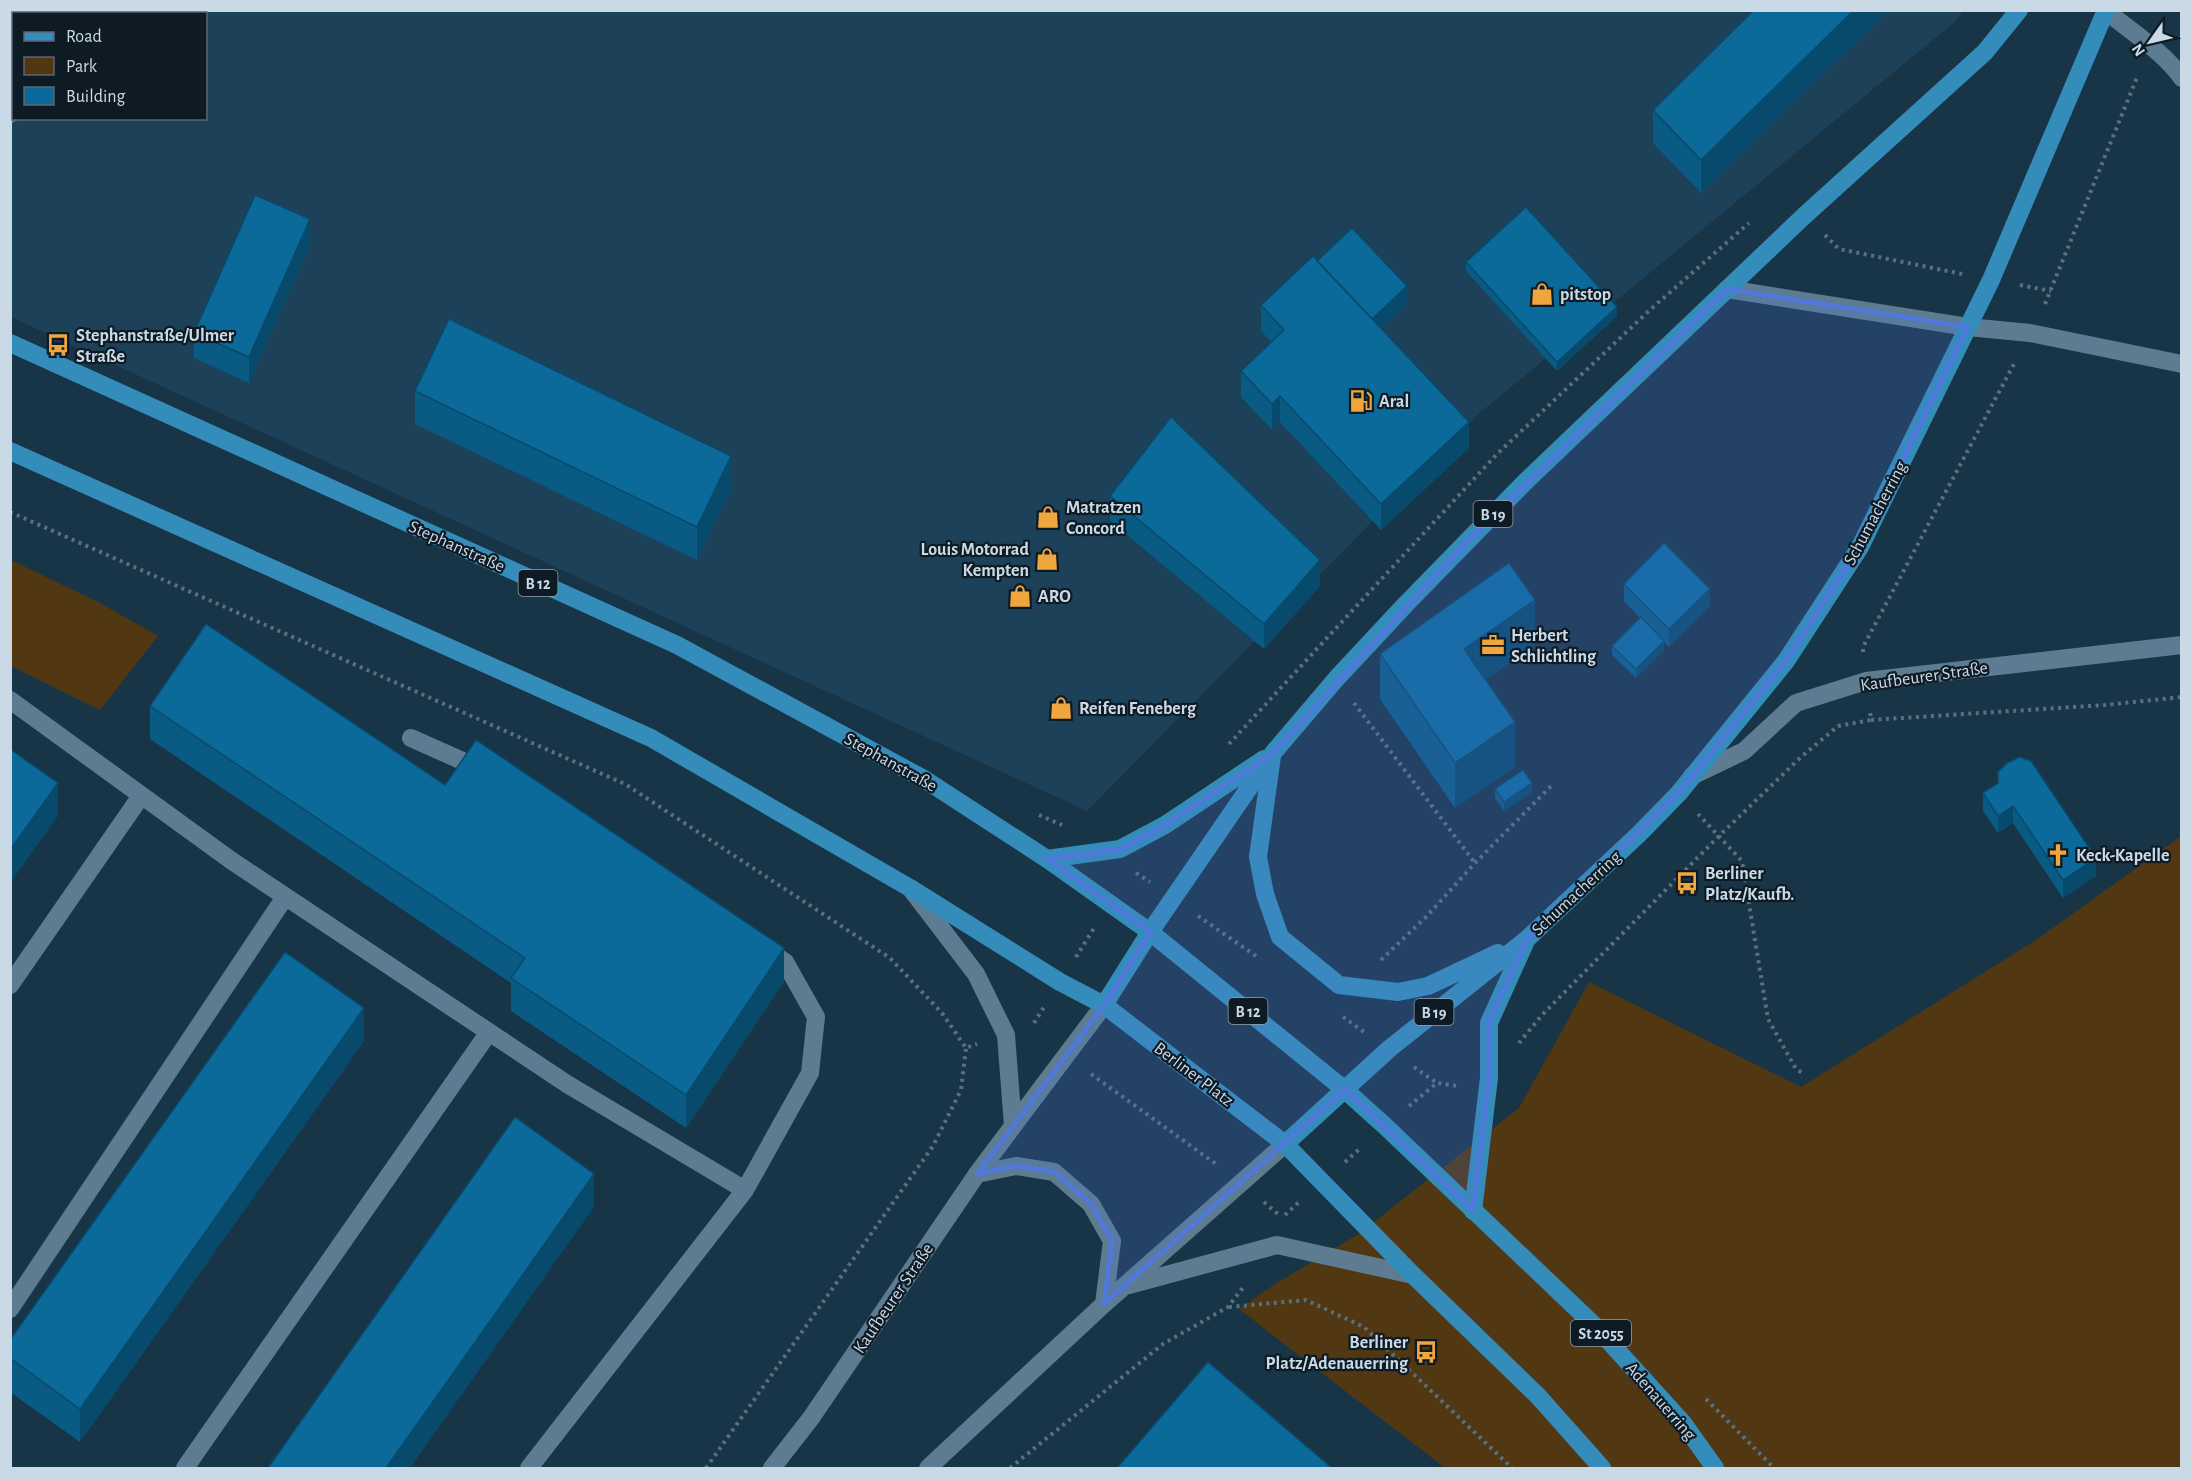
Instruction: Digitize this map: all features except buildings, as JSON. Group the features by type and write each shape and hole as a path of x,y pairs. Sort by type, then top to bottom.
{"main road":[{"path":"1727,289 1985,52 2019,10"},
{"path":"2106,11 2176,69 2181,78"},
{"name":"Schumacherring","path":"1527,939 1639,834 1679,793 1786,661 1860,547 1991,280 2106,11"},
{"path":"1727,289 1968,327 2030,333 2181,364"},
{"name":"B 19","path":"1013,1126 1104,1005 1150,932 1273,753 1336,679 1404,605 1525,482 1727,289"},
{"name":"Stephanstraße","path":"10,343 677,645 924,779 1047,859"},
{"path":"10,451 651,738 910,888 976,974 1006,1035 1013,1126"},
{"name":"Kaufbeurer Straße","path":"1692,776 1744,750 1796,703 1866,681 2181,645"},
{"path":"10,700 285,897 567,1084 745,1191"},
{"path":"411,738 497,778"},
{"path":"1047,859 1120,849 1165,825 1273,753"},
{"path":"1273,753 1258,857 1264,894 1280,937 1339,985 1398,992 1428,986 1527,939"},
{"path":"10,985 141,795"},
{"name":"B 12","path":"1047,859 1150,932 1345,1090"},
{"name":"Berliner Platz","path":"910,888 1060,982 1104,1005 1285,1143 1413,1275"},
{"path":"10,1309 285,897"},
{"path":"529,1468 745,1191 810,1073 816,1017 784,962 745,935"},
{"path":"1473,1211 1490,1078 1489,1023 1527,939"},
{"name":"B 19","path":"928,1468 1104,1304 1389,1049 1527,939"},
{"path":"185,1468 489,1032"},
{"path":"1345,1090 1473,1211"},
{"name":"Kaufbeurer Straße","path":"772,1468 811,1418 977,1174 1013,1126"},
{"path":"977,1174 1016,1166 1054,1172 1091,1204 1112,1241 1104,1304"},
{"name":"Adenauerring","path":"1473,1211 1596,1327 1683,1423 1715,1468"},
{"path":"1124,1286 1276,1245 1413,1275 1538,1395 1602,1468"}],"path":[{"path":"1804,216 1839,249 2051,291"},
{"path":"10,512 624,783 890,958 942,1013 966,1048 961,1090 933,1146 706,1468"},
{"path":"1336,679 1475,863"},
{"path":"1871,720 2105,705 2181,697"},
{"path":"1360,987 1380,961 1426,918 1475,863 1553,784"},
{"path":"1679,793 1742,861 1768,1019 1796,1069 1804,1074"},
{"path":"966,1048 1031,1028 1109,904"},
{"path":"1066,1056 1241,1182 1282,1218"},
{"path":"1010,1468 1163,1344 1228,1307 1276,1245"},
{"path":"1228,1307 1306,1300 1364,1328 1512,1468"}],"highlighted area":[{"path":"1727,289 1968,327 1860,547 1786,661 1679,793 1527,939 1489,1023 1489,1078 1473,1211 1345,1090 1104,1304 1112,1241 1091,1204 1054,1172 1016,1166 977,1174 1104,1005 1150,932 1047,859 1120,849 1165,825 1273,753 1463,545"}],"shaded area":[{"path":"11,11 1963,11 1956,21 1477,415 1087,811 11,317"}],"green space":[{"path":"11,560 98,602 158,636 100,710 11,666"},
{"path":"2181,836 2181,1468 1445,1468 1239,1309 1272,1286 1360,1233 1519,1108 1589,982 1801,1087 2036,940"}],"place":[{"name":"pitstop","path":"1542,294"},
{"name":"Stephanstraße/Ulmer Straße","path":"58,345"},
{"name":"Aral","path":"1361,401"},
{"name":"Matratzen Concord","path":"1048,517"},
{"name":"Louis Motorrad Kempten","path":"1047,559"},
{"name":"ARO","path":"1020,596"},
{"name":"Herbert Schlichtling","path":"1493,645"},
{"name":"Reifen Feneberg","path":"1061,708"},
{"name":"Keck-Kapelle","path":"2058,855"},
{"name":"Berliner Platz/Kaufb.","path":"1687,883"},
{"name":"Berliner Platz/Adenauerring","path":"1426,1352"}]}
